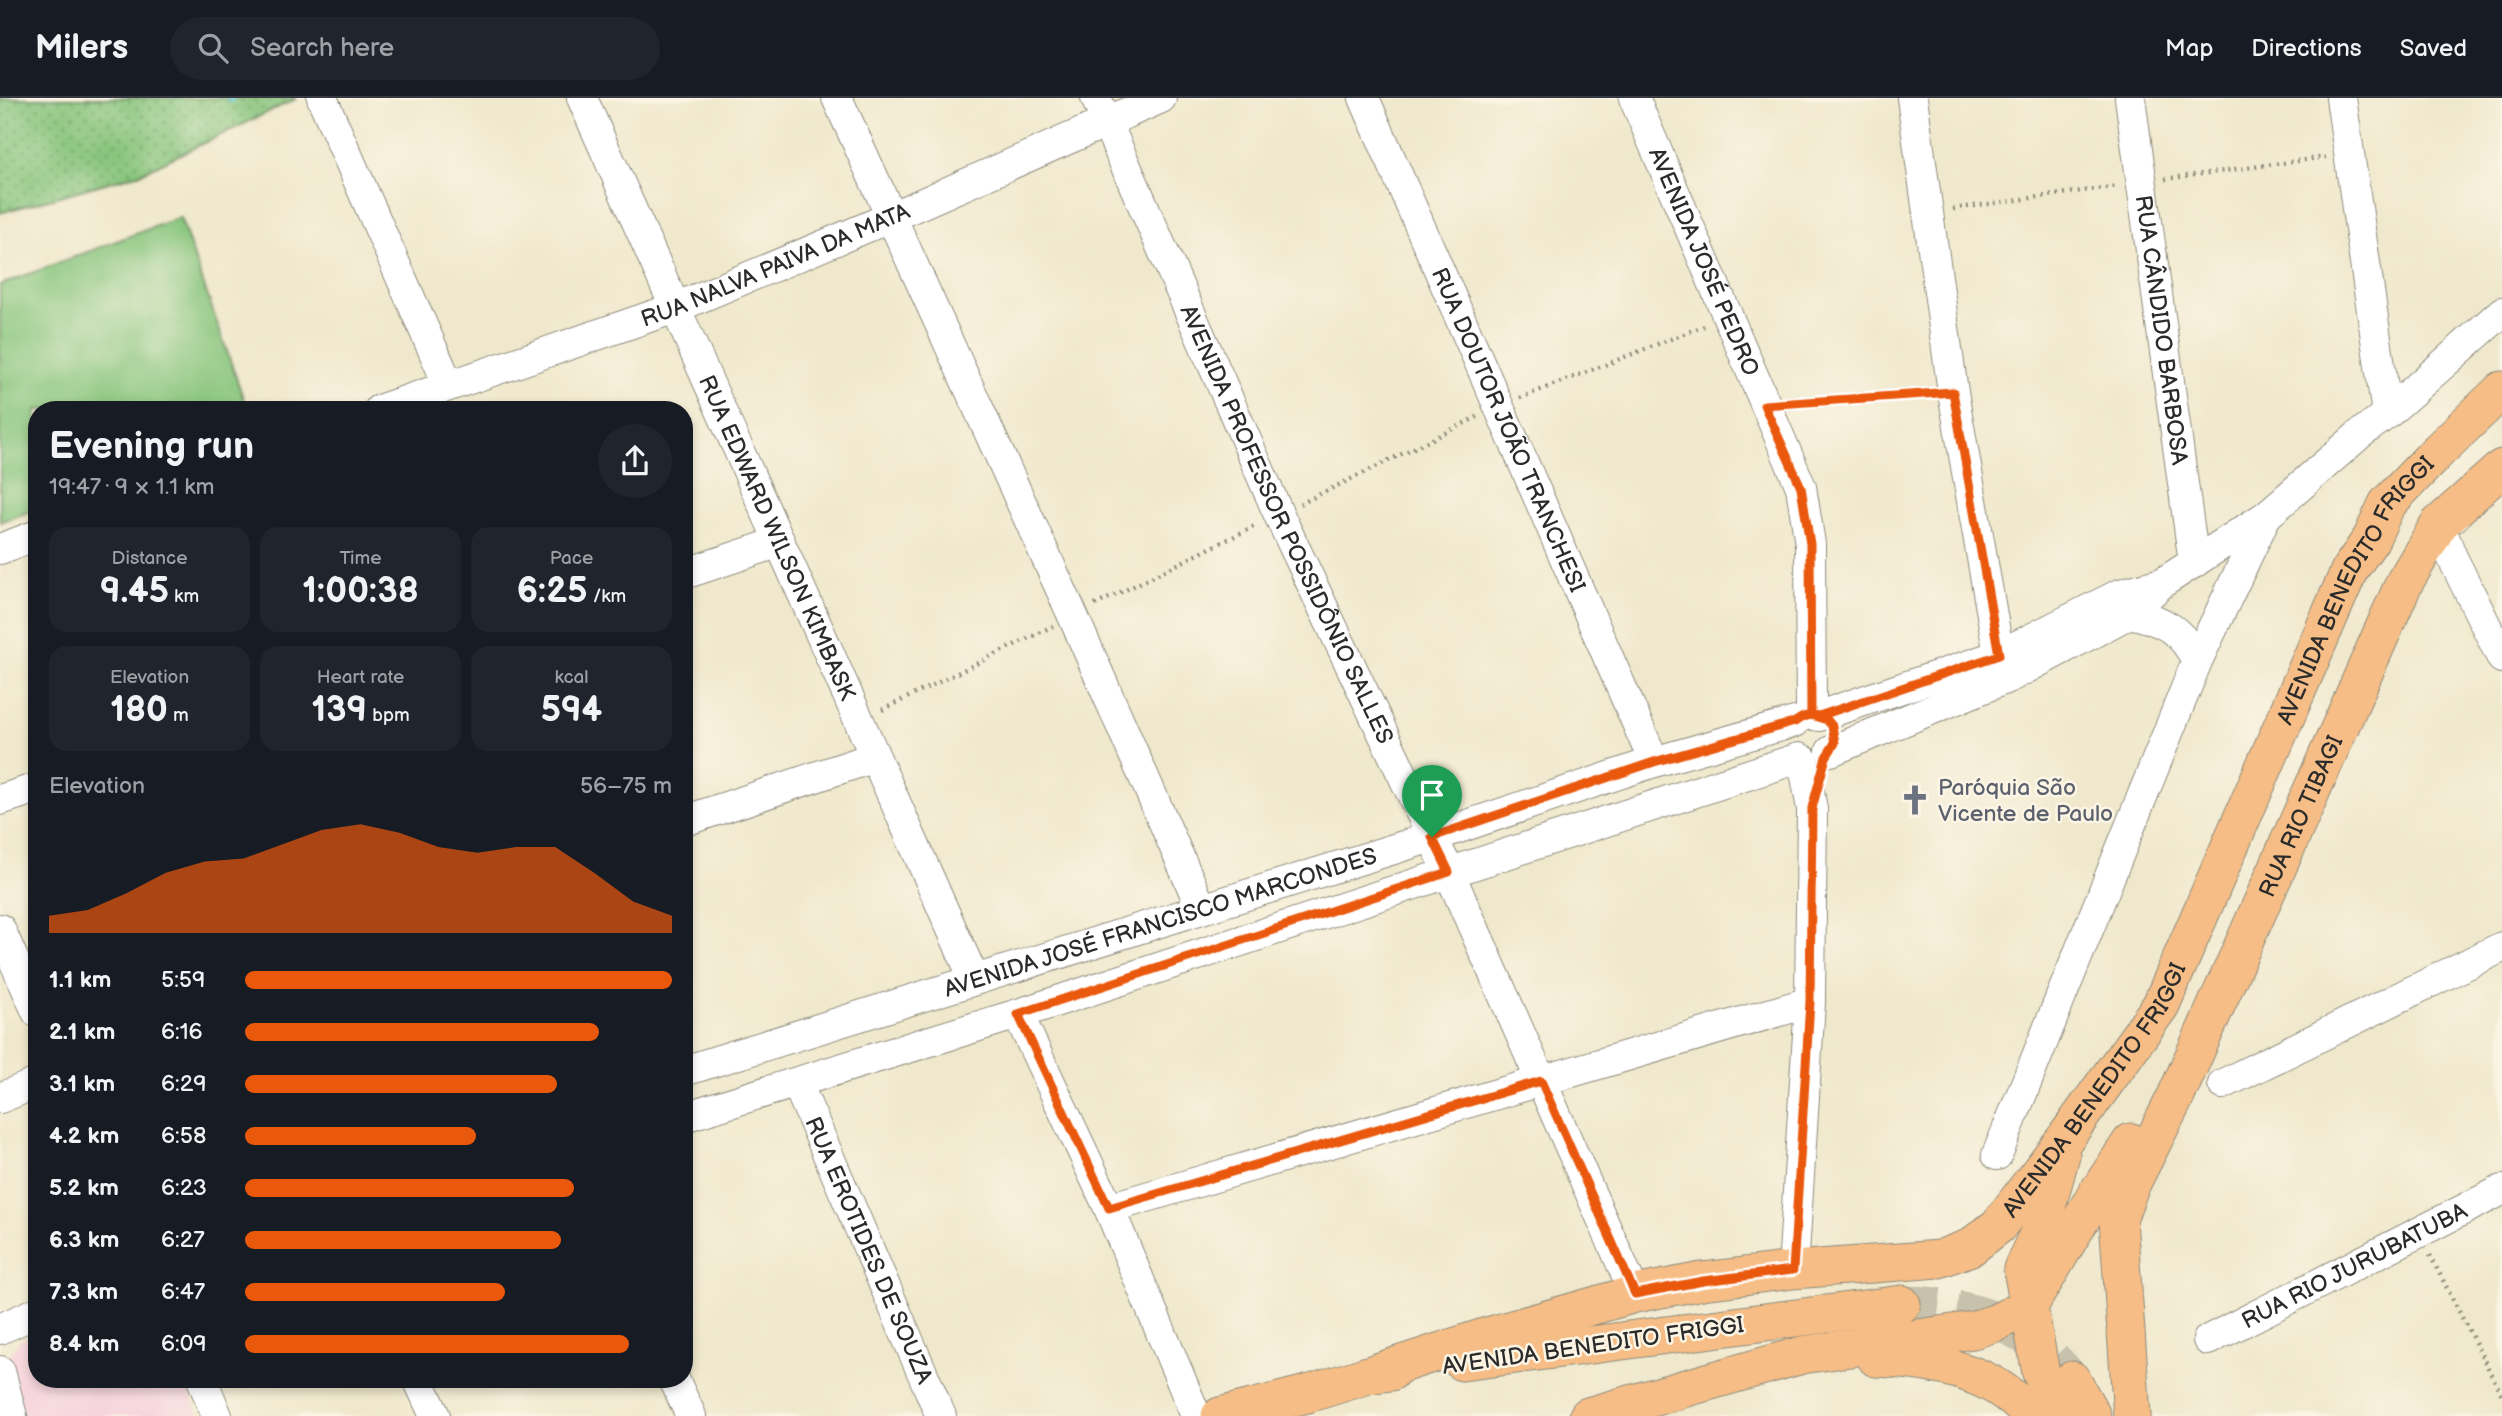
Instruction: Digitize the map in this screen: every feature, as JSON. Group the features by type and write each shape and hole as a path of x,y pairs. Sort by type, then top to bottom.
{"main road":[{"name":"AVENIDA BENEDITO FRIGGI","path":"1220,1416 1324,1404 1368,1375 1484,1337 1635,1294 1703,1281 1793,1270 1939,1259 1971,1247 1998,1226 2161,1005 2350,569 2371,539 2387,504 2502,390"},
{"path":"2439,450 2432,495 2439,524"},
{"name":"RUA RIO TIBAGI","path":"2132,1416 2118,1219 2130,1187 2176,1096 2404,583 2439,524 2502,468"},
{"path":"2387,504 2439,524"},
{"path":"1802,1355 1973,1330 1995,1323 2029,1306 2095,1196 2202,1037"},
{"path":"2060,1416 2041,1373 2022,1269 2042,1224 2066,1137"},
{"name":"AVENIDA BENEDITO FRIGGI","path":"1368,1375 1902,1304"},
{"name":"AVENIDA BENEDITO FRIGGI","path":"1588,1416 1629,1410 1802,1355"},
{"path":"1802,1355 1907,1360 1948,1366 1993,1385 2022,1405 2030,1416"},
{"path":"2072,1380 2092,1416"}],"street":[{"path":"322,98 448,384"},
{"name":"RUA EDWARD WILSON KIMBASK","path":"582,98 974,979"},
{"path":"837,98 1073,615 1201,907"},
{"name":"RUA NALVA PAIVA DA MATA","path":"403,401 675,308 891,217 1102,110 1161,98"},
{"name":"RUA DOUTOR JOÃO TRANCHESI","path":"1364,98 1654,762"},
{"name":"AVENIDA JOSÉ PEDRO","path":"1634,98 1801,487 1810,544 1809,717 1788,739 1790,748 1815,756"},
{"path":"1912,98 1953,392 1999,655"},
{"name":"RUA CÂNDIDO BARBOSA","path":"2130,98 2194,563"},
{"path":"2342,98 2387,414"},
{"name":"AVENIDA PROFESSOR POSSIDÔNIO SALLES","path":"1102,110 1279,515 1449,872 1635,1294"},
{"name":"AVENIDA JOSÉ FRANCISCO MARCONDES","path":"693,1114 1018,1014 1449,872 1815,756 2010,677 2130,613 2162,583 2266,516 2502,312"},
{"path":"2502,493 2439,524 2452,557 2502,658"},
{"path":"1997,1155 2197,661 2266,516"},
{"path":"0,549 28,538"},
{"path":"693,571 780,542"},
{"name":"AVENIDA JOSÉ FRANCISCO MARCONDES","path":"693,1068 1201,907 1432,837 1654,762 1809,717 1999,655 2120,594 2162,583"},
{"path":"2130,613 2161,621 2187,642 2197,661"},
{"path":"1793,1270 1810,1002 1815,756 1835,735 1832,726 1809,717"},
{"path":"693,818 875,757"},
{"path":"0,800 28,791"},
{"path":"0,929 28,992"},
{"path":"2223,1084 2502,947"},
{"path":"1109,1208 1810,1002"},
{"path":"1018,1014 1109,1208 1196,1416"},
{"name":"RUA EROTIDES DE SOUZA","path":"797,1083 941,1416"},
{"path":"0,1098 28,1087"},
{"name":"RUA RIO JURUBATUBA","path":"2208,1340 2502,1190"},
{"path":"0,1329 28,1316"},
{"path":"0,1371 12,1416"},
{"path":"206,1388 218,1416"},
{"path":"422,1388 435,1416"},
{"path":"678,1388 691,1416"}],"path":[{"path":"1764,405 1953,392"},
{"path":"2419,1232 2502,1395"}],"shaded area":[{"path":"28,1338 28,1388 187,1388 200,1416 24,1416 9,1368 10,1354 19,1341"}],"green space":[{"path":"0,98 296,99 141,173 0,213"},
{"path":"180,217 244,401 28,401 28,512 0,522 0,285"}],"tunnel":[{"path":"1902,1304 1952,1308 1997,1321 2036,1344 2072,1380"}],"place":[{"name":"Paróquia São Vicente de Paulo","path":"1915,800"}],"route":[{"path":"1432,837 1449,872 1018,1014 1109,1208 1541,1081 1635,1294 1703,1281 1793,1270 1810,1002 1812,808 1826,757 1835,743 1835,735 1827,720 1811,715 1810,544 1801,487 1764,405 1953,392 1999,655 1819,716 1811,715 1802,716 1795,722 1654,762 1432,837"}]}
